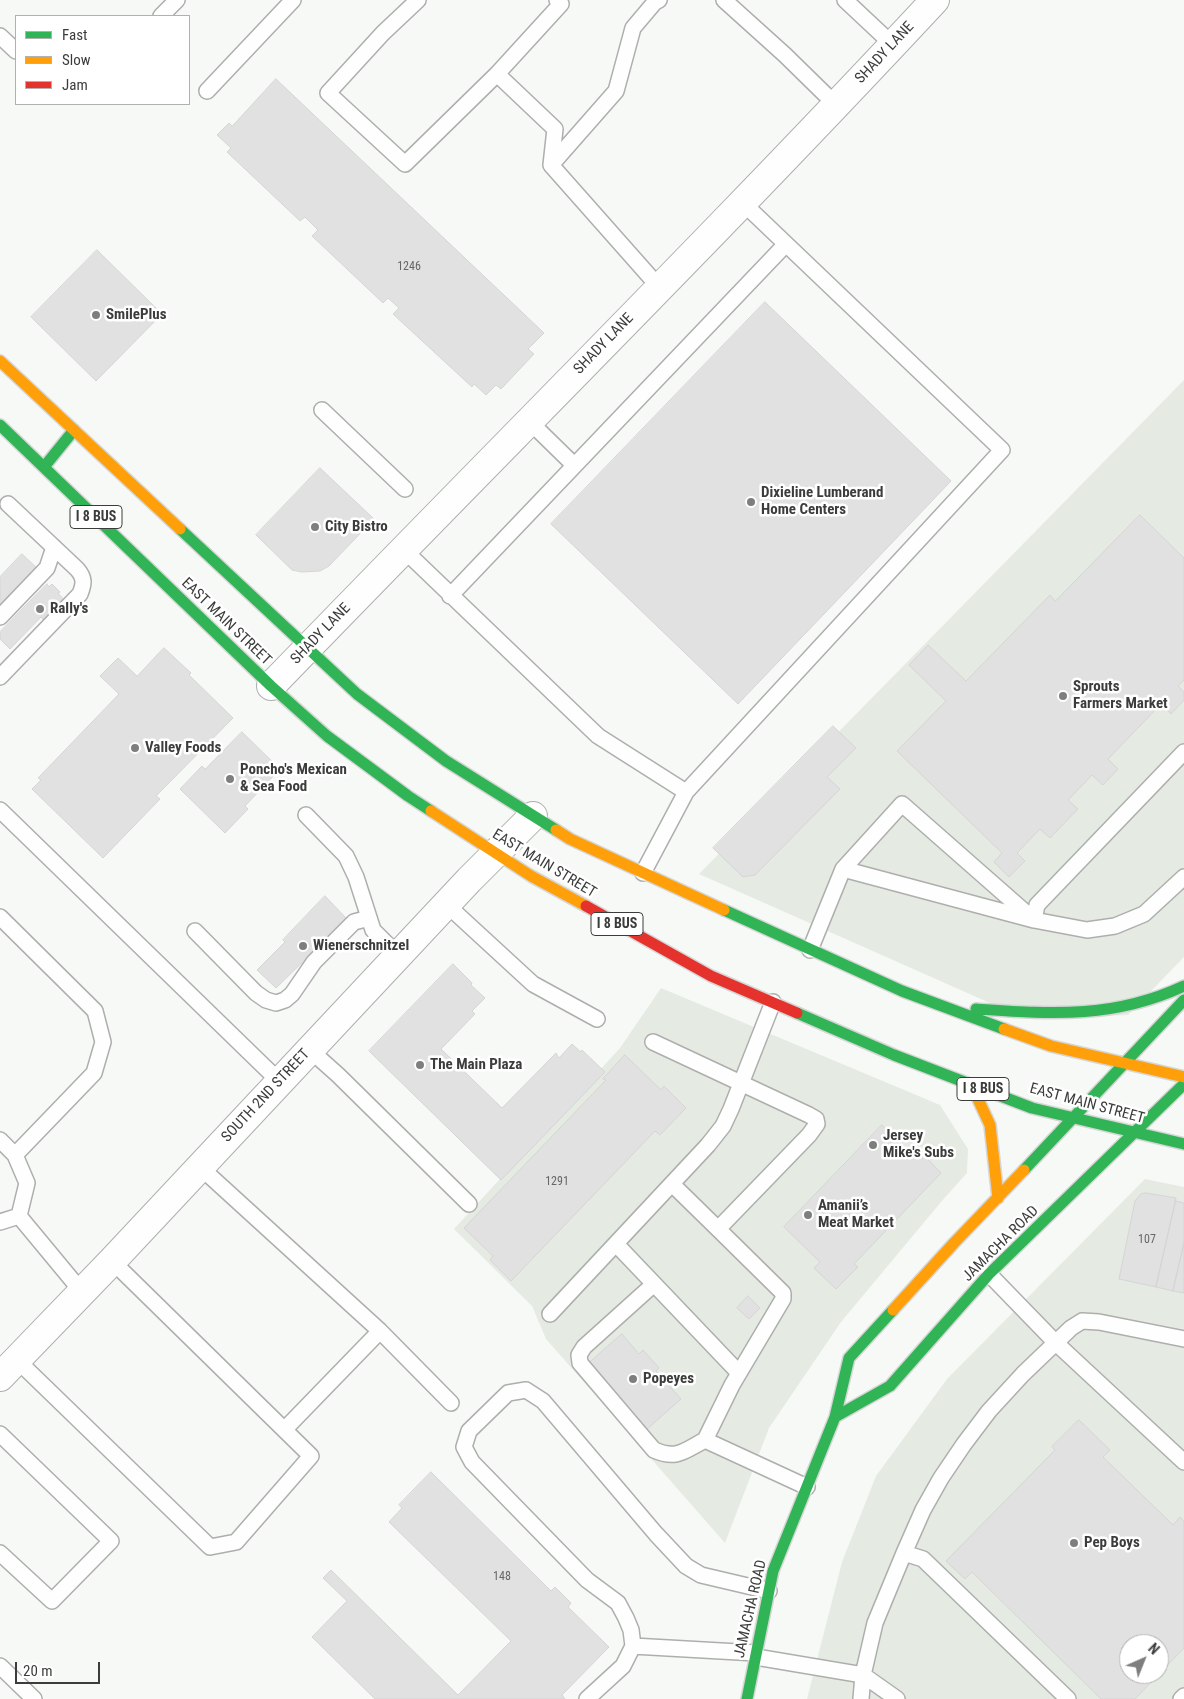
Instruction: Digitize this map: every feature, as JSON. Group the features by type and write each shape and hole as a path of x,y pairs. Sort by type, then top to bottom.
{"main road":[{"name":"I 8 BUS","path":"0,361 358,694 446,761 570,839 902,991 1051,1046 1184,1078"},
{"name":"EAST MAIN STREET","path":"0,424 271,686 326,736 408,796 531,876 711,976 894,1054 1032,1108 1184,1144"},
{"path":"44,467 74,430"},
{"path":"942,1006 1048,1014 1102,1011 1158,998 1184,986"},
{"name":"JAMACHA ROAD","path":"747,1699 773,1571 835,1417 849,1358 954,1243 1184,1000"},
{"path":"971,1084 990,1125 998,1198"},
{"name":"JAMACHA ROAD","path":"835,1417 890,1386 989,1274 1184,1084"}],"street":[{"name":"SHADY LANE","path":"271,686 836,106 935,0"},
{"name":"SOUTH 2ND STREET","path":"8,1369 112,1261 446,904 533,816"}],"lane":[{"path":"162,15 177,0"},
{"path":"206,91 293,0"},
{"path":"418,0 383,33 328,93 405,164 497,74 561,4 557,0"},
{"path":"550,165 616,91 633,28 654,2 659,0"},
{"path":"724,0 785,55 836,106"},
{"path":"845,0 893,45"},
{"path":"0,36 15,50"},
{"path":"497,74 555,130 550,165 659,287"},
{"path":"643,873 686,792 1002,450 742,202"},
{"path":"450,596 786,244"},
{"path":"322,410 405,490"},
{"path":"529,421 574,466"},
{"path":"0,677 80,594 84,584 83,576 8,504"},
{"path":"0,617 47,568 54,547"},
{"path":"403,549 598,736 686,792"},
{"path":"1034,920 1037,905 1184,752"},
{"path":"810,950 843,869 902,804 1034,920"},
{"path":"0,810 280,1082"},
{"path":"306,815 346,856 356,877 373,930 398,955"},
{"path":"843,869 1034,920 1087,930 1115,926 1144,914 1184,877"},
{"path":"446,904 533,984 597,1019"},
{"path":"0,916 95,1011 103,1042 94,1073 15,1155"},
{"path":"195,931 256,994 266,1000 276,1002 285,1000 292,994 314,962 354,922 369,918"},
{"path":"550,1314 672,1184 723,1126 773,1002"},
{"path":"653,1042 809,1114 816,1119 817,1124 809,1135 718,1229"},
{"path":"310,1050 338,1074 469,1204"},
{"path":"0,1140 15,1155 27,1183 19,1216"},
{"path":"200,1166 380,1332 451,1403"},
{"path":"654,1284 584,1347 579,1356 580,1363 654,1450 666,1455 677,1455 705,1440 739,1373 779,1308 783,1299 783,1292 672,1184"},
{"path":"0,1222 19,1216"},
{"path":"19,1216 82,1292"},
{"path":"616,1244 739,1373"},
{"path":"8,1369 210,1547 236,1542 311,1456 286,1429 112,1261"},
{"path":"989,1274 1056,1343 1184,1462"},
{"path":"860,1699 863,1675 876,1623 923,1510 941,1478 989,1411 1071,1328 1082,1321 1099,1322 1184,1339"},
{"path":"286,1429 380,1332"},
{"path":"587,1699 623,1666 632,1646 630,1630 618,1603 587,1580 472,1462 464,1447 470,1431 508,1393 526,1390 543,1401 673,1554 686,1566 701,1575 769,1591"},
{"path":"0,1434 111,1541 52,1602 0,1553"},
{"path":"705,1440 807,1487"},
{"path":"904,1553 923,1559 1068,1699"},
{"path":"632,1646 756,1655 863,1675 897,1699"},
{"path":"0,1666 34,1699"},
{"path":"1181,1699 1184,1696"}],"shaded area":[{"path":"1184,380 1184,957 1128,1015 1026,1019 699,874"},
{"path":"661,988 940,1105 968,1149 967,1173 841,1322 769,1428 725,1543 546,1339 532,1306 454,1229 620,1048"},
{"path":"1145,1179 1184,1187 1184,1699 807,1699 842,1562 876,1476 947,1379"}],"building":[{"path":"276,79 544,333 528,349 534,354 501,389 496,385 486,395 474,384 472,387 393,314 399,308 388,298 383,303 312,236 318,230 305,217 300,221 227,152 231,148 217,135 229,123 232,126"},
{"name":"SmilePlus","path":"97,250 162,314 96,381 31,317"},
{"name":"Dixieline Lumberand Home Centers","path":"765,302 951,481 738,704 551,524"},
{"name":"City Bistro","path":"320,468 374,519 329,566 320,571 302,572 292,570 256,535"},
{"name":"Sprouts Farmers Market","path":"1140,515 1184,558 1184,680 1178,686 1184,692 1184,700 1171,714 1161,704 1108,759 1118,769 1103,785 1092,775 1068,800 1078,809 1050,838 1040,829 1017,853 1025,861 1009,877 994,862 1002,853 897,751 946,701 909,665 928,645 966,681 1050,595 1055,601"},
{"path":"22,554 39,570 0,609 0,577"},
{"name":"Rally's","path":"47,584 49,587 52,584 65,601 45,622 41,617 10,649 0,639 0,632"},
{"name":"Valley Foods","path":"164,648 191,673 189,675 233,718 156,796 160,799 103,858 32,789 41,780 38,778 119,694 100,676 118,658 137,676"},
{"path":"833,726 856,748 827,777 840,789 755,875 743,877 713,848"},
{"name":"Poncho's Mexican & Sea Food","path":"242,732 280,769 245,806 248,809 225,833 180,789 202,766 205,769"},
{"name":"Wienerschnitzel","path":"325,896 346,918 319,953 315,950 276,988 257,970 285,942 283,940"},
{"name":"The Main Plaza","path":"453,964 485,998 472,1011 475,1014 441,1049 502,1108 556,1053 559,1058 572,1044 581,1052 582,1050 605,1072 501,1180 369,1051"},
{"path":"625,1055 661,1090 664,1086 686,1108 660,1135 655,1131 511,1281 490,1260 493,1256 464,1228 606,1080 603,1079"},
{"path":"882,1125 913,1156 918,1151 921,1152 941,1173 854,1264 858,1267 836,1289 814,1268 820,1262 784,1227"},
{"path":"1146,1193 1176,1198 1156,1287 1119,1279 1135,1201 1141,1194"},
{"path":"1176,1201 1184,1203 1184,1243 1173,1291 1156,1287"},
{"path":"1184,1243 1184,1293 1173,1291"},
{"path":"748,1296 760,1308 749,1319 737,1308"},
{"name":"Popeyes","path":"622,1334 639,1354 643,1350 659,1368 656,1371 681,1399 646,1430 588,1364"},
{"name":"Pep Boys","path":"1079,1420 1110,1450 1103,1457 1173,1525 1180,1517 1184,1521 1184,1648 1169,1664 1169,1634 1119,1634 1119,1684 1149,1684 1135,1699 1101,1699 972,1572 965,1579 946,1561 1055,1450 1052,1447"},
{"path":"431,1472 551,1591 555,1587 571,1603 568,1607 609,1647 562,1695 565,1699 375,1699 312,1637 347,1601 323,1578 331,1570 458,1695 511,1641 389,1522 402,1508 399,1505"}],"traffic: fast":[{"path":"0,425 271,686 327,736 431,811"},
{"path":"44,467 74,430"},
{"path":"180,529 357,694 446,761 556,830"},
{"path":"724,910 902,991 1004,1029"},
{"path":"976,1009 1056,1013 1082,1012 1132,1004 1158,997 1184,986"},
{"path":"1024,1170 1184,1000"},
{"path":"797,1013 894,1055 1032,1108 1184,1144"},
{"path":"835,1417 890,1386 989,1274 1184,1084"},
{"path":"747,1699 773,1571 835,1417 849,1358 893,1310"}],"traffic: slow":[{"path":"0,361 180,529"},
{"path":"431,811 531,876 586,906"},
{"path":"556,830 570,839 724,910"},
{"path":"1004,1029 1051,1046 1184,1077"},
{"path":"971,1084 990,1125 998,1198"},
{"path":"893,1310 1024,1170"}],"traffic: jam":[{"path":"586,906 711,976 797,1013"}],"place":[{"name":"SmilePlus","path":"96,315"},
{"name":"Dixieline Lumberand Home Centers","path":"751,502"},
{"name":"City Bistro","path":"315,527"},
{"name":"Rally's","path":"40,609"},
{"name":"Sprouts Farmers Market","path":"1063,696"},
{"name":"Valley Foods","path":"135,748"},
{"name":"Poncho's Mexican & Sea Food","path":"230,779"},
{"name":"Wienerschnitzel","path":"303,946"},
{"name":"The Main Plaza","path":"420,1065"},
{"name":"Jersey Mike's Subs","path":"873,1145"},
{"name":"Amanii’s Meat Market","path":"808,1215"},
{"name":"Popeyes","path":"633,1379"},
{"name":"Pep Boys","path":"1074,1543"}]}
